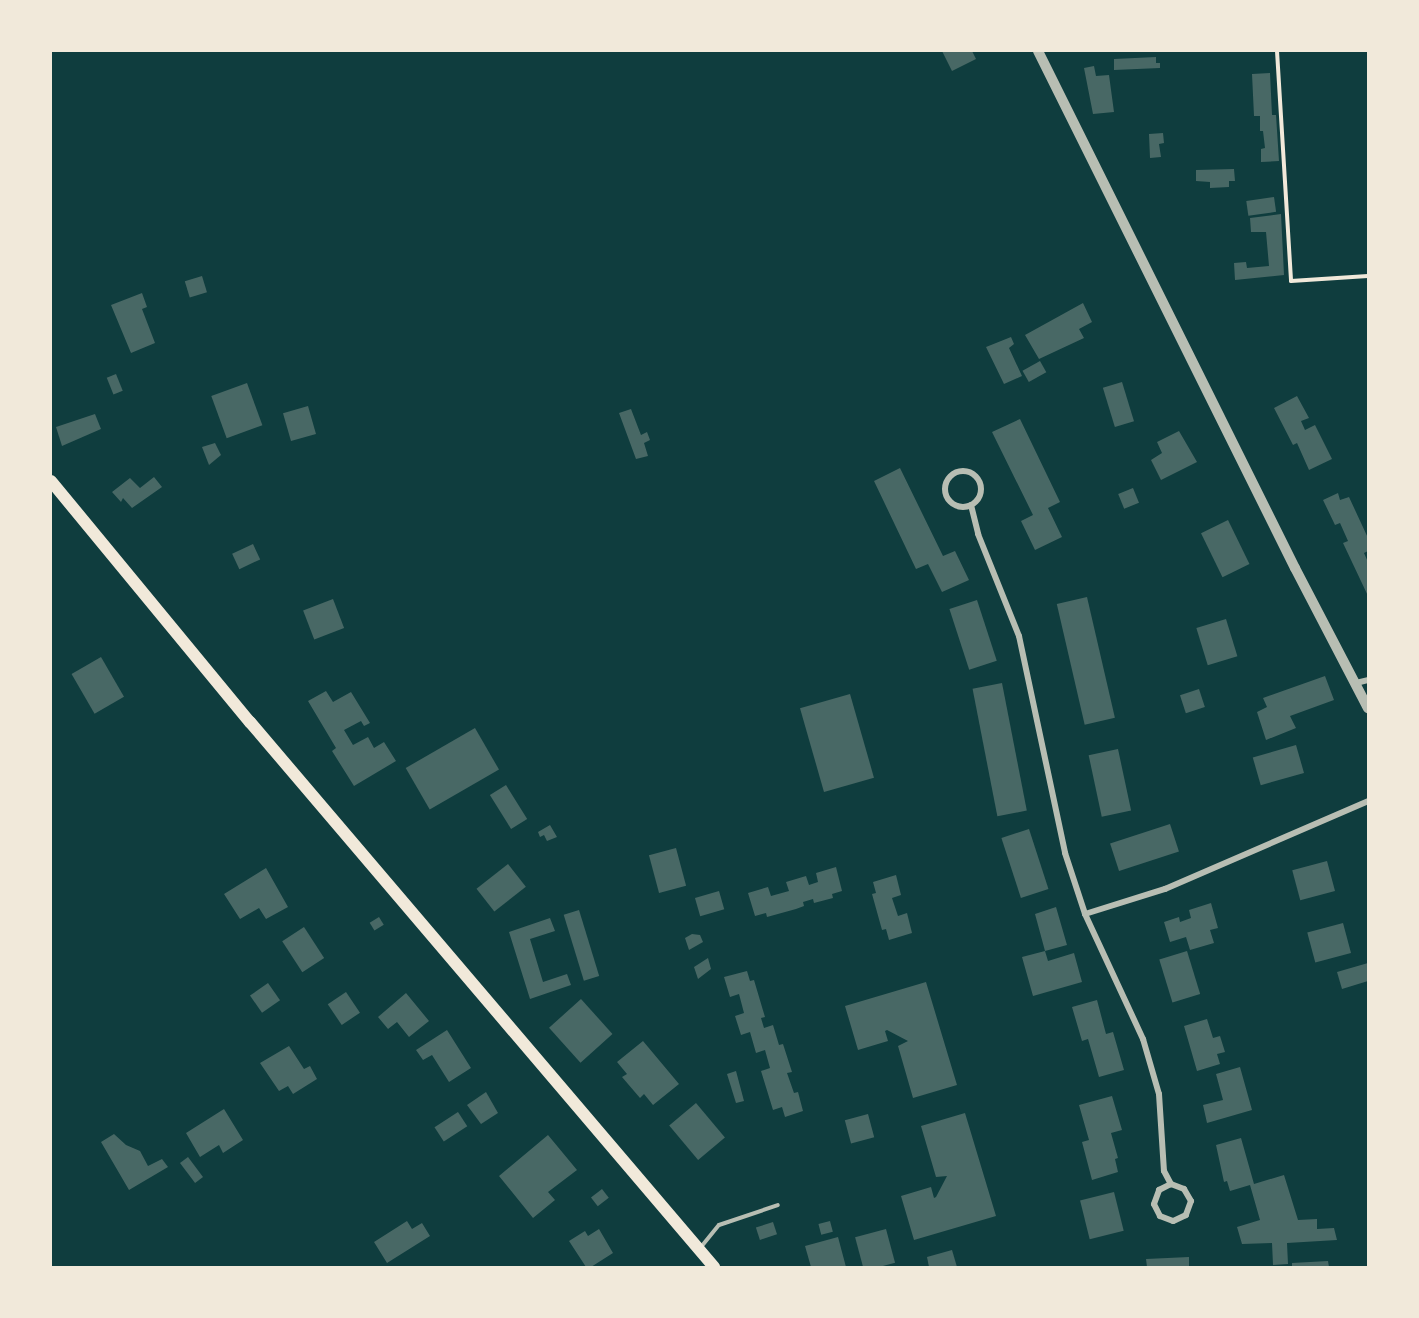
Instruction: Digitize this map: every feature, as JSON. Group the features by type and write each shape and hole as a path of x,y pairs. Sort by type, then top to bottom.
{"main road":[{"path":"51,481 250,722 714,1267"}],"street":[{"path":"1038,51 1295,568 1368,708"},
{"path":"962,470 975,475 982,488 977,502 971,505 964,508 950,504 943,490 948,476 962,470"},
{"path":"971,505 978,534 1019,636 1060,837 1085,914 1143,1039 1159,1094 1164,1171 1171,1184 1184,1189 1191,1202 1186,1215 1173,1221 1160,1216 1154,1204 1159,1190 1171,1184"},
{"path":"1356,683 1368,680"},
{"path":"1085,914 1165,890 1368,801"}],"lane":[{"path":"699,1250 719,1225 778,1205"}],"path":[{"path":"1277,51 1291,281 1368,276"}],"building":[{"path":"942,51 972,51 976,59 952,71"},
{"path":"1156,57 1156,63 1160,63 1160,68 1114,70 1114,59"},
{"path":"1094,66 1096,76 1109,75 1114,112 1093,114 1084,68"},
{"path":"1270,73 1272,115 1276,115 1279,161 1261,162 1261,149 1265,148 1263,131 1260,131 1260,116 1254,116 1252,74"},
{"path":"1163,133 1164,143 1159,144 1161,157 1150,158 1149,134"},
{"path":"1234,169 1235,181 1229,181 1229,187 1210,188 1210,182 1196,181 1196,170"},
{"path":"1274,197 1276,212 1248,216 1246,201"},
{"path":"1281,214 1284,275 1235,280 1234,263 1246,262 1247,268 1269,266 1266,232 1251,232 1250,218"},
{"path":"202,276 207,292 190,298 185,281"},
{"path":"142,293 147,307 142,309 155,343 131,353 111,305"},
{"path":"1083,303 1092,322 1079,329 1084,338 1039,359 1025,335"},
{"path":"1011,337 1014,344 1009,348 1022,376 1004,384 986,347"},
{"path":"1040,361 1046,372 1029,382 1023,371"},
{"path":"116,374 123,391 113,394 107,378"},
{"path":"1122,382 1134,421 1115,427 1103,388"},
{"path":"247,383 262,425 227,438 211,396"},
{"path":"1297,396 1309,418 1301,421 1305,430 1315,425 1332,459 1309,470 1297,443 1293,445 1274,408"},
{"path":"308,406 316,434 291,441 283,413"},
{"path":"631,409 641,435 647,432 650,440 644,443 648,456 636,459 619,413"},
{"path":"95,414 101,429 62,446 56,427"},
{"path":"1020,419 1060,502 1048,508 1062,537 1035,550 1021,521 1033,515 992,432"},
{"path":"1179,431 1197,462 1161,480 1151,460 1162,453 1157,442"},
{"path":"215,443 221,455 209,465 202,447"},
{"path":"900,468 943,556 955,551 969,580 942,592 928,564 916,569 874,481"},
{"path":"154,477 162,487 132,508 123,498 121,502 112,492 130,478 140,488"},
{"path":"1133,488 1139,503 1124,509 1118,494"},
{"path":"1338,493 1340,500 1349,497 1368,538 1368,551 1364,553 1368,562 1368,596 1343,543 1348,541 1340,523 1335,525 1323,500"},
{"path":"1228,520 1249,564 1223,577 1201,533"},
{"path":"253,544 260,559 239,569 232,554"},
{"path":"1087,597 1115,718 1085,725 1057,604"},
{"path":"333,599 344,628 314,639 303,610"},
{"path":"977,600 997,661 969,670 949,609"},
{"path":"1226,619 1237,656 1208,665 1196,628"},
{"path":"101,657 124,697 95,714 72,674"},
{"path":"1325,676 1334,700 1290,716 1296,728 1266,740 1257,712 1267,707 1263,698"},
{"path":"1002,683 1027,811 997,816 973,689"},
{"path":"1199,689 1205,707 1186,713 1180,695"},
{"path":"326,691 333,702 351,692 370,723 364,726 361,721 344,730 353,745 368,737 374,748 384,742 396,761 354,786 332,751 336,748 308,701"},
{"path":"850,694 874,778 824,792 800,708"},
{"path":"475,728 499,770 430,810 406,768"},
{"path":"1296,745 1304,773 1261,785 1253,757"},
{"path":"1118,749 1131,811 1102,817 1089,755"},
{"path":"506,785 527,819 511,829 490,795"},
{"path":"1170,824 1179,852 1119,871 1110,843"},
{"path":"550,825 557,837 547,841 544,835 540,837 538,832"},
{"path":"1029,829 1048,889 1021,898 1001,838"},
{"path":"676,848 686,886 659,893 649,855"},
{"path":"1327,861 1335,891 1300,900 1292,870"},
{"path":"508,864 526,887 494,911 476,889"},
{"path":"836,867 842,891 832,894 833,898 814,903 813,899 803,902 804,906 767,917 766,913 755,916 748,893 768,887 771,896 789,891 786,882 806,876 809,885 818,882 816,873"},
{"path":"266,868 288,907 266,919 259,908 240,919 224,894"},
{"path":"896,875 901,895 892,898 898,916 907,913 912,933 889,940 886,929 882,930 872,894 876,893 873,882"},
{"path":"719,891 724,909 700,916 695,898"},
{"path":"1211,903 1218,928 1210,930 1214,943 1190,950 1186,937 1170,942 1164,922 1179,917 1180,922 1191,918 1189,910"},
{"path":"1056,907 1067,945 1045,951 1035,914"},
{"path":"579,910 599,976 584,981 564,915"},
{"path":"379,917 384,925 374,930 370,923"},
{"path":"550,918 555,931 530,939 543,982 567,974 571,985 530,999 509,932"},
{"path":"1343,923 1351,953 1315,963 1307,933"},
{"path":"304,927 324,958 302,972 282,941"},
{"path":"692,934 700,935 703,942 689,950 685,938"},
{"path":"1045,951 1048,961 1074,953 1082,982 1033,996 1022,957"},
{"path":"1187,951 1200,994 1172,1003 1159,959"},
{"path":"708,958 711,969 698,979 694,967"},
{"path":"1368,963 1368,981 1342,989 1337,972"},
{"path":"747,971 750,981 754,980 765,1017 761,1018 764,1028 773,1025 779,1045 783,1044 792,1072 787,1073 794,1093 798,1092 803,1111 785,1117 782,1107 773,1110 761,1071 770,1068 765,1050 756,1053 750,1032 741,1035 735,1016 744,1013 739,994 730,997 724,977"},
{"path":"926,982 957,1085 913,1098 898,1046 908,1041 887,1030 885,1031 888,1041 858,1050 845,1006"},
{"path":"268,983 280,1000 262,1013 250,996"},
{"path":"346,992 360,1013 342,1025 328,1004"},
{"path":"406,993 429,1021 409,1037 397,1022 388,1029 378,1017"},
{"path":"581,999 612,1034 580,1063 549,1028"},
{"path":"1097,1000 1106,1034 1113,1032 1124,1070 1099,1077 1088,1039 1082,1041 1072,1007"},
{"path":"1207,1019 1213,1038 1220,1036 1225,1052 1217,1054 1220,1064 1197,1071 1184,1026"},
{"path":"447,1030 471,1068 449,1082 432,1055 423,1060 416,1050"},
{"path":"643,1041 679,1084 653,1105 644,1094 640,1098 622,1077 627,1074 617,1062"},
{"path":"289,1046 304,1069 310,1066 317,1079 293,1094 288,1086 279,1091 260,1063"},
{"path":"1240,1067 1252,1110 1207,1123 1203,1105 1223,1100 1216,1074"},
{"path":"736,1071 744,1101 736,1103 727,1074"},
{"path":"486,1092 498,1113 481,1124 467,1105"},
{"path":"1112,1096 1122,1130 1111,1133 1118,1158 1115,1159 1118,1172 1092,1180 1082,1142 1089,1140 1079,1105"},
{"path":"696,1103 725,1137 698,1160 669,1125"},
{"path":"224,1109 243,1140 223,1153 219,1145 200,1157 186,1133"},
{"path":"458,1112 467,1126 444,1142 435,1127"},
{"path":"965,1113 996,1216 914,1240 901,1196 931,1187 934,1198 947,1176 936,1177 921,1126"},
{"path":"868,1114 874,1137 851,1143 845,1120"},
{"path":"114,1134 126,1145 140,1151 148,1166 162,1159 168,1167 129,1190 101,1142"},
{"path":"548,1135 577,1170 548,1192 555,1200 533,1218 499,1176"},
{"path":"1241,1138 1254,1184 1284,1175 1298,1220 1317,1219 1317,1229 1334,1228 1337,1240 1287,1243 1288,1264 1273,1265 1272,1243 1242,1244 1237,1227 1260,1220 1250,1185 1230,1191 1227,1181 1224,1182 1216,1145"},
{"path":"188,1157 203,1177 195,1183 180,1163"},
{"path":"602,1189 609,1198 598,1206 591,1198"},
{"path":"1114,1192 1124,1231 1090,1239 1080,1200"},
{"path":"407,1221 412,1229 422,1223 430,1236 387,1263 374,1242"},
{"path":"830,1221 833,1232 821,1235 818,1224"},
{"path":"773,1222 777,1234 760,1240 756,1228"},
{"path":"599,1229 613,1253 591,1267 586,1267 569,1241 585,1231 588,1236"},
{"path":"886,1229 895,1263 879,1267 863,1267 855,1237"},
{"path":"838,1237 846,1267 811,1267 805,1246"},
{"path":"952,1250 957,1267 929,1267 927,1257"},
{"path":"1189,1257 1189,1267 1147,1267 1146,1259"},
{"path":"1328,1261 1329,1267 1292,1267 1292,1263"}]}
